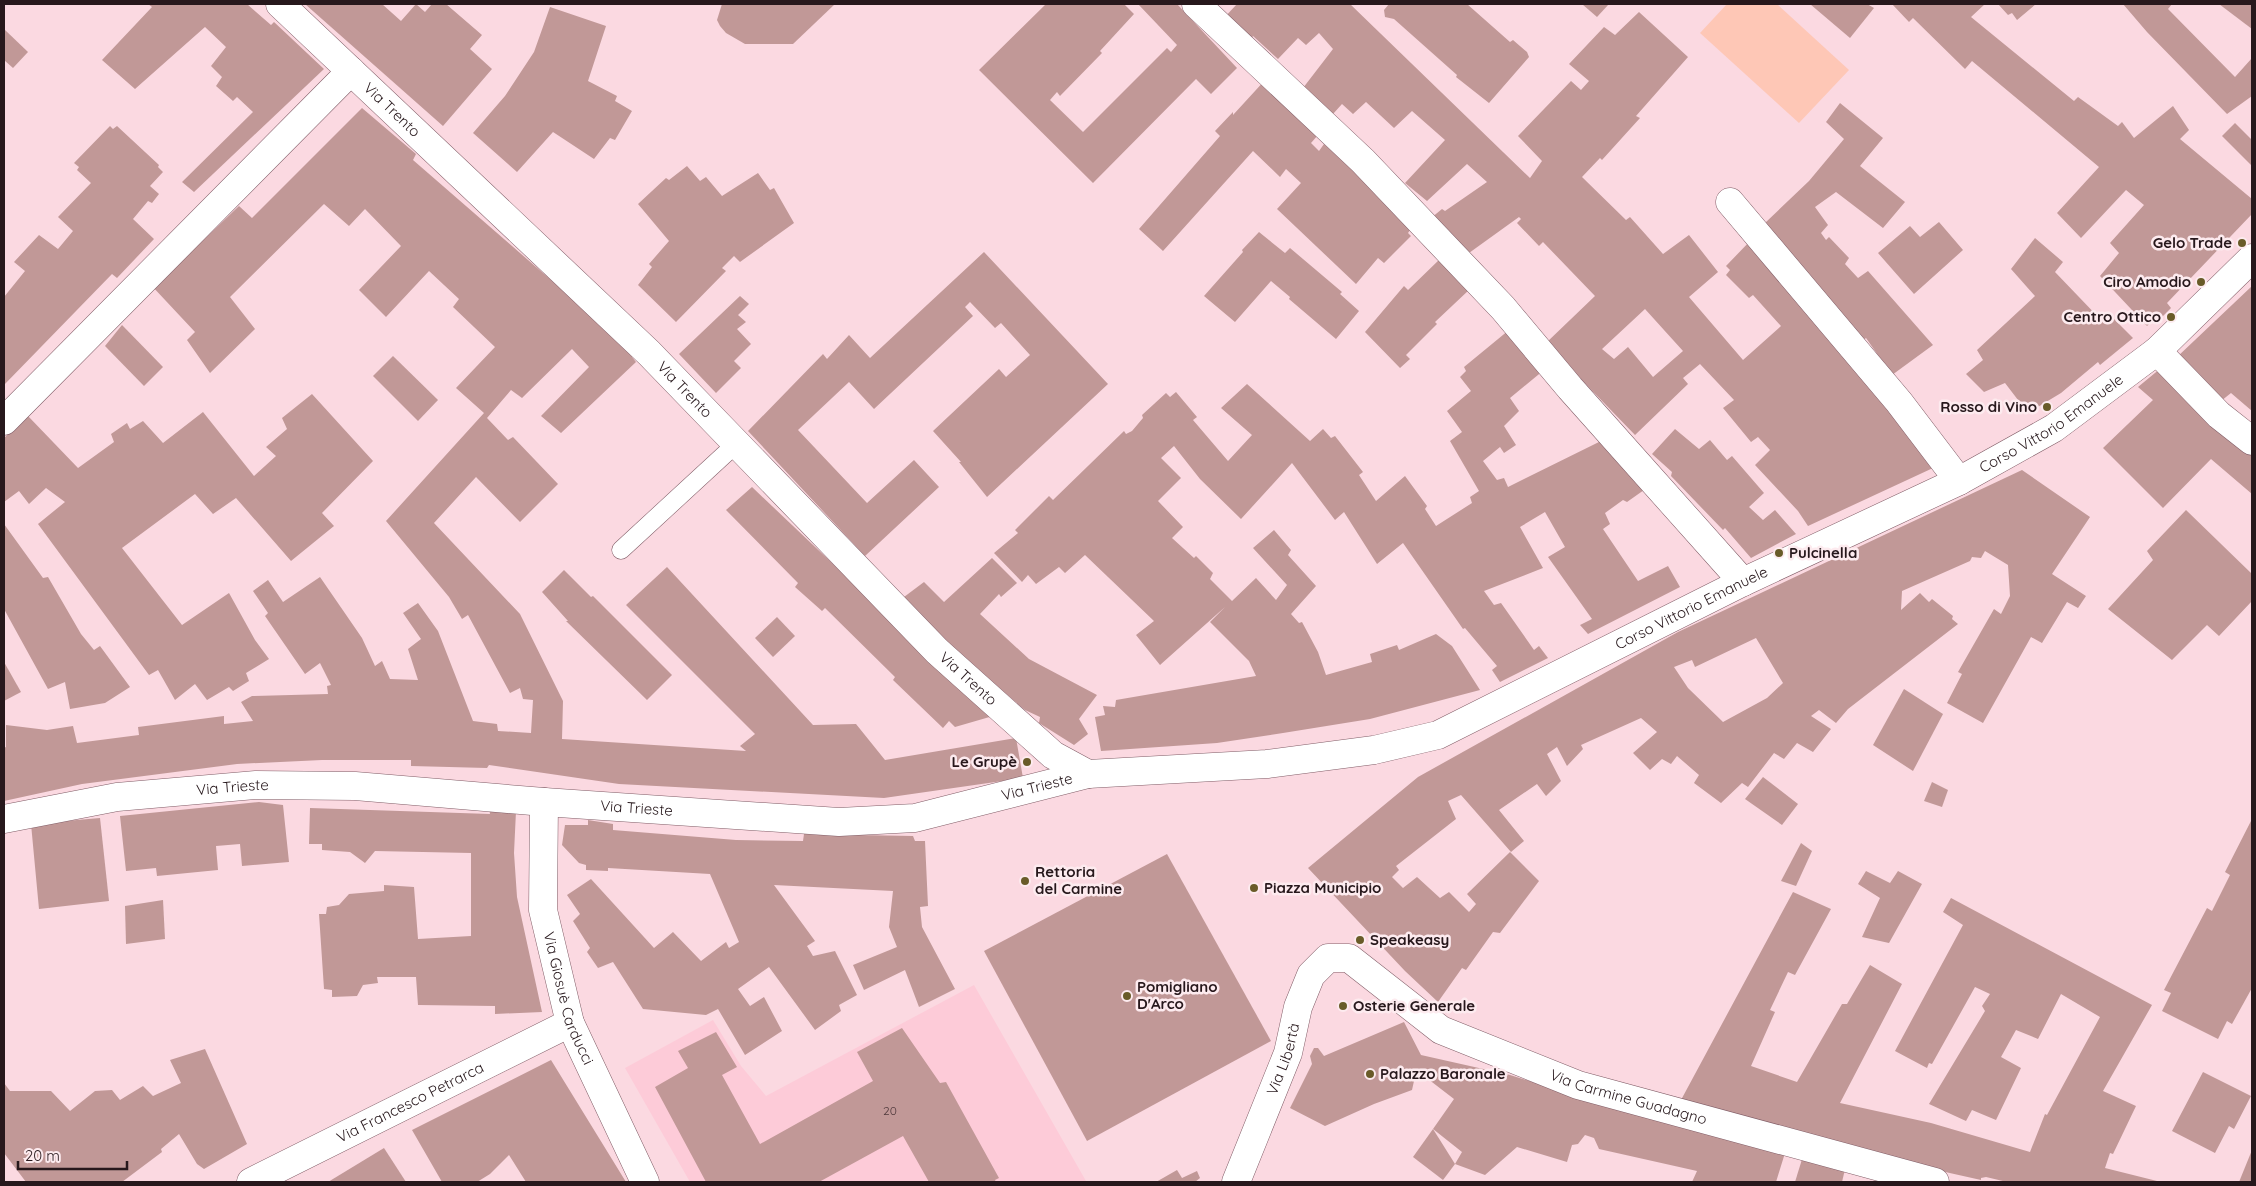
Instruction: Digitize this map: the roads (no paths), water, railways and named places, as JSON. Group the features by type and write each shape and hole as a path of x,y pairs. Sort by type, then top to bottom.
{"street":[{"name":"Via Trento","path":"280,4 649,353 937,651 1053,755 1088,774"},
{"path":"1196,4 1363,161 1496,301 1570,388 1743,582"},
{"path":"4,421 351,71"},
{"path":"1730,202 1899,402 1959,481"},
{"name":"Corso Vittorio Emanuele","path":"1267,764 1374,750 1438,735 1743,582 1959,481 2054,428 2157,351 2252,258"},
{"path":"2157,351 2219,415 2252,441"},
{"name":"Via Trieste","path":"4,819 117,797 256,785 354,786 544,802 838,822 915,818 1088,774 1267,764"},
{"name":"Via Giosuè Carducci","path":"544,802 543,910 570,1023 645,1182"},
{"name":"Via Libertà","path":"1236,1182 1288,1054 1298,1007 1311,976 1328,958 1349,958"},
{"name":"Via Carmine Guadagno","path":"1349,958 1441,1030 1578,1085 1935,1182"},
{"name":"Via Francesco Petrarca","path":"251,1182 570,1023"}],"lane":[{"path":"621,550 737,443"}],"place":[{"name":"Gelo Trade","path":"2242,243"},
{"name":"Ciro Amodio","path":"2201,282"},
{"name":"Centro Ottico","path":"2171,317"},
{"name":"Rosso di Vino","path":"2047,407"},
{"name":"Pulcinella","path":"1779,553"},
{"name":"Le Grupè","path":"1027,762"},
{"name":"Rettoria del Carmine","path":"1025,881"},
{"name":"Piazza Municipio","path":"1254,888"},
{"name":"Speakeasy","path":"1360,940"},
{"name":"Pomigliano D'Arco","path":"1127,996"},
{"name":"Osterie Generale","path":"1343,1006"},
{"name":"Palazzo Baronale","path":"1370,1074"}]}
